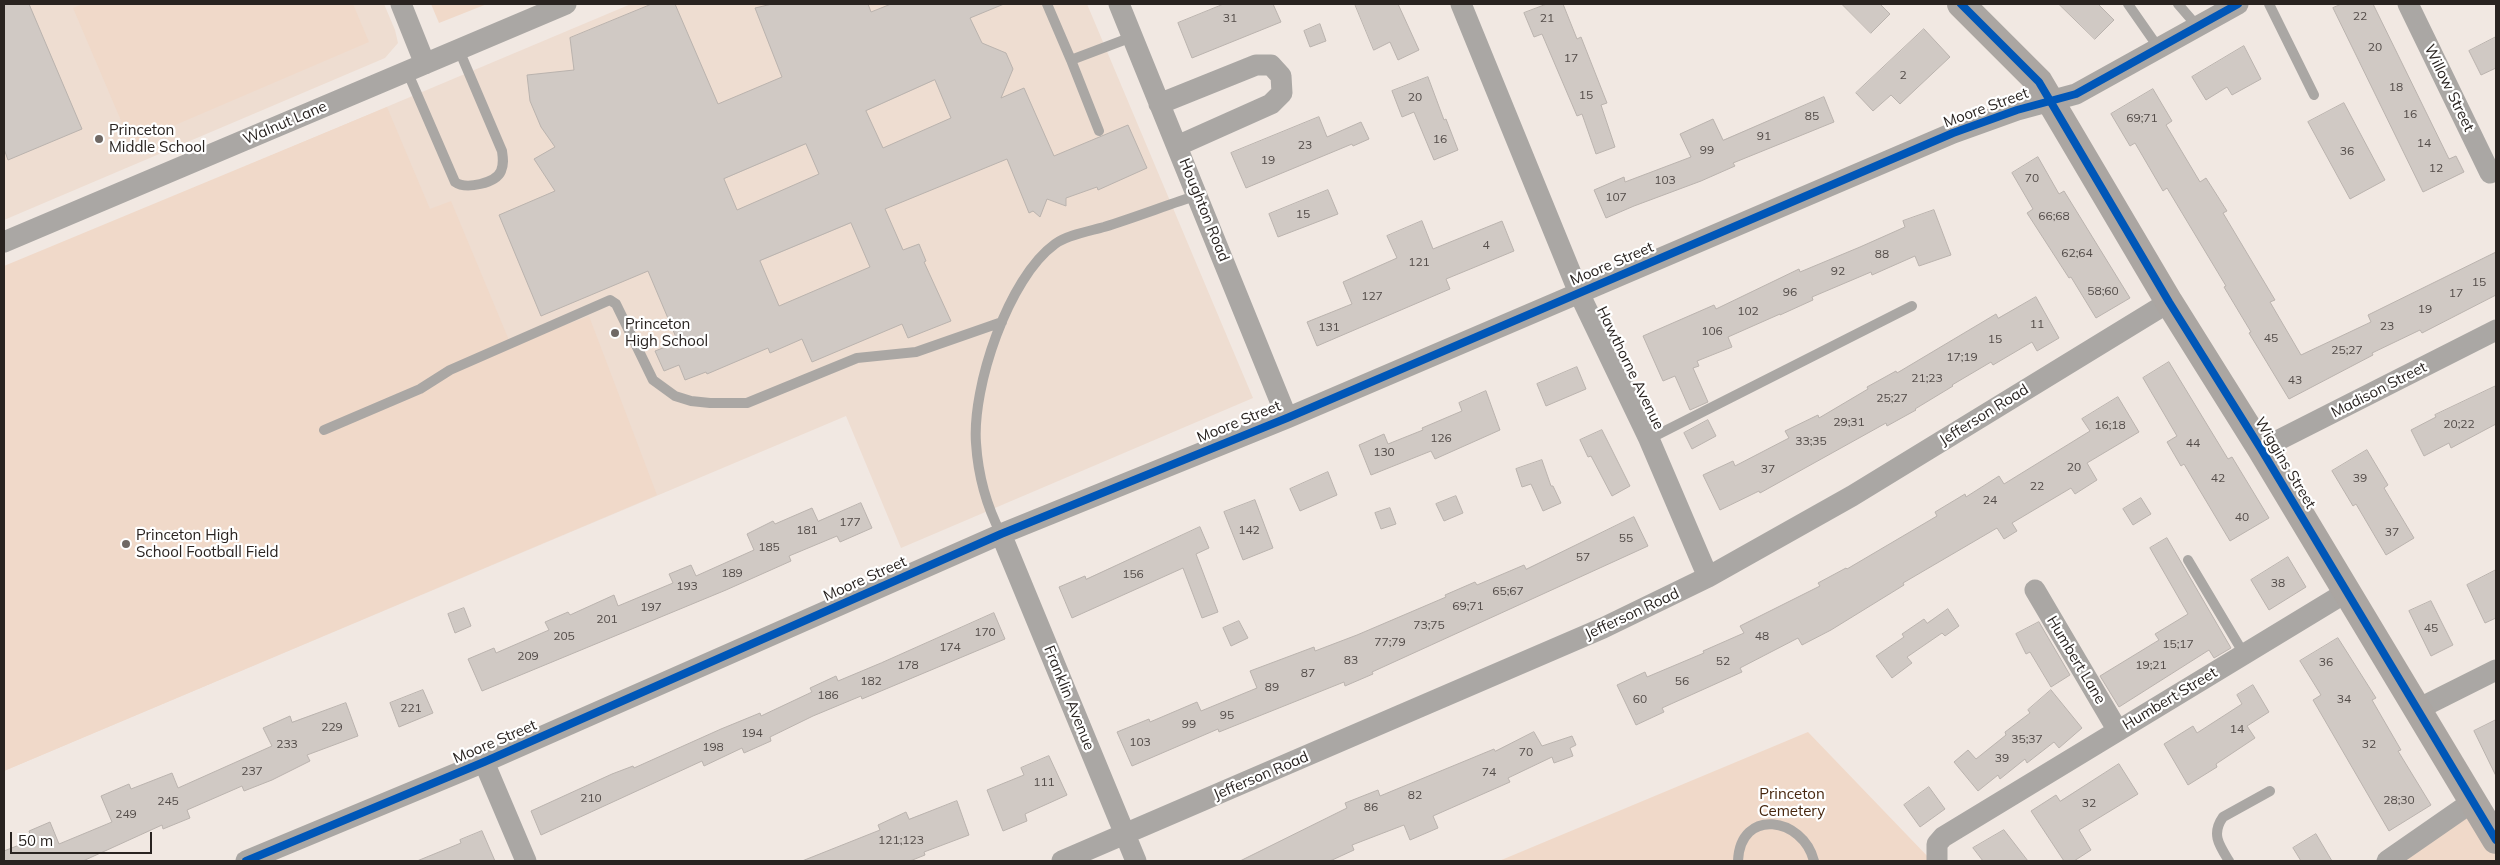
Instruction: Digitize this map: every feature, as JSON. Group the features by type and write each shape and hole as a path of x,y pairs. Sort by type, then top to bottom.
{"street":[{"path":"401,4 416,68"},
{"name":"Walnut Lane","path":"4,242 566,4"},
{"name":"Houghton Road","path":"1119,4 1287,418"},
{"name":"Hawthorne Avenue","path":"1461,4 1579,293 1649,439 1708,577"},
{"name":"Wiggins Street","path":"1961,4 2039,82 2169,302 2261,449 2345,592 2418,709 2496,840"},
{"name":"Moore Street","path":"246,861 484,762 1001,534 1287,418 1953,133 2050,100 2076,94 2238,4"},
{"name":"Willow Street","path":"2408,4 2490,172"},
{"path":"1159,104 1256,65 1271,65 1281,76 1282,93 1271,104 1177,146"},
{"name":"Jefferson Road","path":"1062,861 1603,628 1708,577 1852,496 2169,302"},
{"name":"Madison Street","path":"2261,449 2496,330"},
{"name":"Franklin Avenue","path":"1001,534 1136,861"},
{"name":"Humbert Lane","path":"2034,590 2118,731"},
{"name":"Humbert Street","path":"1937,861 1936,844 1942,837 2345,592"},
{"path":"2418,709 2496,670"},
{"path":"484,762 526,861"},
{"path":"2387,861 2472,802"}],"lane":[{"path":"1047,4 1099,131"},
{"path":"2128,4 2158,47"},
{"path":"2178,4 2196,26"},
{"path":"2269,4 2314,94"},
{"path":"1071,60 1132,37"},
{"path":"416,68 451,177 455,182 469,186 497,176 502,169 502,151 458,50"},
{"path":"1001,534 992,515 976,443 978,409 984,376 1002,322 1023,279 1056,243 1198,195"},
{"path":"324,430 420,388 459,366 610,300 616,304 653,380 675,396 692,401 710,403 747,402 857,358 916,352 1002,322"},
{"path":"1649,439 1912,306"},
{"path":"2188,560 2244,654"},
{"path":"2228,861 2217,841 2218,824 2223,817 2270,791"},
{"path":"1738,861 1740,844 1746,834 1757,827 1772,824 1782,825 1803,841 1814,861"}],"shaded area":[{"name":"Princeton Middle School","path":"4,4 384,4 395,30 398,43 385,58 4,220"},
{"name":"Princeton High School","path":"631,4 1087,4 1253,398 901,548 846,416 4,771 4,268"}],"green space":[{"path":"83,4 353,4 369,42 131,144 73,8"},
{"path":"431,4 487,4 439,23"},
{"path":"387,107 430,209 451,201 511,345 589,316 657,495 4,771 4,266"},
{"name":"Princeton Cemetery","path":"1808,732 1932,861 1499,861"},
{"path":"2470,810 2496,855 2496,861 2394,861"}],"building":[{"path":"4,4 29,4 82,129 8,160 4,149"},
{"name":"Princeton High School","path":"652,4 675,4 718,104 782,77 755,8 772,4 868,4 871,12 891,4 1004,4 970,18 982,43 1006,53 1013,69 1001,98 1024,88 1054,156 1128,125 1147,168 1098,190 1097,187 1066,198 1066,206 1047,199 1040,217 1033,211 1029,213 1007,159 885,209 903,250 919,244 926,261 924,262 951,321 908,338 902,324 812,362 802,339 770,353 768,348 707,374 706,372 685,380 679,365 664,371 655,351 678,342 648,271 541,316 499,215 555,191 534,159 555,147 541,127 530,101 527,75 574,70 570,38","holes":["935,80 951,118 883,148 866,111","806,144 819,174 737,210 724,179","851,223 870,267 779,306 760,261"]},
{"path":"1224,4 1273,4 1281,22 1192,58 1178,23"},
{"path":"1355,4 1398,4 1419,50 1398,60 1390,42 1374,50"},
{"path":"1547,4 1563,4 1577,39 1581,37 1607,103 1601,105 1615,147 1596,154 1582,114 1577,116 1542,34 1534,37 1524,13"},
{"path":"1842,4 1880,4 1890,14 1871,33"},
{"path":"2059,4 2098,4 2114,20 2095,39"},
{"path":"2342,4 2373,4 2449,159 2456,156 2464,172 2423,192 2333,8"},
{"path":"1320,24 1326,41 1310,47 1304,31"},
{"path":"1924,29 1950,57 1900,104 1891,95 1873,111 1856,93"},
{"path":"2496,37 2496,68 2481,75 2469,51"},
{"path":"2244,46 2261,79 2232,95 2227,87 2206,100 2192,77"},
{"path":"1428,77 1444,120 1446,119 1458,150 1434,160 1414,112 1402,117 1392,91"},
{"path":"2153,89 2172,121 2166,125 2200,182 2206,178 2227,211 2223,213 2275,300 2270,302 2301,355 2371,322 2368,315 2496,252 2496,295 2422,333 2420,330 2372,353 2373,355 2289,399 2249,333 2251,332 2224,287 2226,286 2167,188 2163,191 2135,143 2130,146 2111,114"},
{"path":"1824,97 1834,122 1733,163 1735,166 1701,181 1606,218 1594,190 1624,177 1625,182 1691,157 1680,134 1713,119 1723,140"},
{"path":"2344,103 2385,180 2350,199 2308,122"},
{"path":"1319,117 1327,137 1361,122 1369,139 1353,146 1352,144 1246,188 1231,153"},
{"path":"2038,157 2059,194 2064,191 2130,298 2096,318 2071,277 2069,278 2027,213 2033,209 2012,173"},
{"path":"1328,190 1338,214 1278,237 1269,214"},
{"path":"1934,210 1951,255 1919,266 1915,256 1872,275 1871,272 1812,297 1813,300 1728,337 1732,347 1697,361 1699,366 1693,368 1708,402 1690,410 1675,376 1663,381 1643,336 1714,305 1716,309 1799,269 1800,272 1860,247 1905,227 1903,221"},
{"path":"1422,221 1433,249 1502,221 1514,251 1446,279 1450,289 1317,346 1307,322 1352,304 1343,282 1397,258 1387,236"},
{"path":"2036,297 2059,338 2037,351 2032,342 1993,365 1991,362 1952,385 1916,410 1887,426 1886,423 1760,493 1759,491 1720,510 1703,475 1733,461 1735,466 1789,438 1785,431 1818,415 1819,418 1868,389 1867,387 1896,371 1897,373 1996,314 1998,318"},
{"path":"2169,362 2228,459 2232,457 2269,518 2230,541 2184,464 2181,466 2167,442 2177,436 2143,378"},
{"path":"1577,367 1586,389 1546,406 1537,384"},
{"path":"2496,386 2496,424 2451,448 2449,443 2424,456 2411,430 2436,417 2435,415"},
{"path":"1486,391 1500,430 1435,459 1431,451 1371,475 1359,445 1384,434 1388,444 1423,430 1422,428 1462,411 1459,403"},
{"path":"2118,397 2139,432 2087,463 2097,480 2075,494 2071,488 2012,523 2017,531 2004,539 1997,528 1903,583 1904,585 1831,630 1802,645 1798,638 1740,668 1742,672 1662,708 1664,712 1636,725 1617,685 1645,672 1647,677 1704,653 1703,651 1744,633 1740,626 1820,586 1818,583 1847,569 1937,516 1935,512 1965,494 1966,497 1999,476 2004,484 2090,431 2082,419"},
{"path":"1708,420 1716,436 1692,449 1684,433"},
{"path":"1602,430 1630,486 1612,496 1591,456 1588,457 1580,440"},
{"path":"2367,450 2388,485 2384,488 2414,538 2386,555 2356,504 2353,506 2332,471"},
{"path":"1542,460 1551,486 1553,486 1561,503 1543,511 1531,484 1522,487 1516,469"},
{"path":"1328,472 1337,495 1300,511 1290,489"},
{"path":"1456,496 1463,513 1444,521 1436,504"},
{"path":"2141,498 2151,514 2133,525 2123,509"},
{"path":"1255,500 1273,548 1243,560 1224,512"},
{"path":"861,503 872,528 840,542 837,536 789,556 791,561 726,590 482,691 468,659 494,648 496,653 549,630 545,622 568,612 570,615 614,595 618,606 673,583 669,574 691,565 696,576 754,550 747,534 773,521 775,524 812,508 818,521"},
{"path":"1390,508 1396,524 1381,529 1375,513"},
{"path":"1634,517 1648,546 1345,686 1344,682 1219,732 1218,729 1132,766 1117,732 1149,719 1150,722 1197,702 1201,711 1257,688 1250,671 1314,647 1315,651 1357,635 1446,597 1445,595 1475,582 1477,585 1524,565 1526,569"},
{"path":"1200,527 1209,548 1196,554 1218,612 1202,618 1183,568 1072,618 1059,587 1085,576 1086,579"},
{"path":"2167,538 2231,648 2214,658 2209,650 2119,707 2100,676 2159,640 2155,634 2188,614 2150,548"},
{"path":"2288,557 2306,587 2269,610 2251,580"},
{"path":"2496,570 2496,618 2485,623 2467,585"},
{"path":"2431,601 2453,645 2431,656 2409,611"},
{"path":"464,608 471,626 455,633 448,614"},
{"path":"1948,609 1959,626 1945,636 1942,633 1907,657 1912,663 1892,678 1876,656 1904,637 1902,634 1924,619 1927,623"},
{"path":"994,613 1005,639 862,699 861,696 813,716 770,737 771,741 744,753 742,748 704,766 702,761 541,835 531,811 612,774 633,766 634,768 760,713 761,716 812,692 810,688 836,676 838,681"},
{"path":"1239,621 1248,638 1231,646 1223,628"},
{"path":"2039,622 2070,675 2051,687 2030,652 2026,654 2016,634"},
{"path":"2338,638 2376,698 2372,700 2401,750 2398,751 2431,805 2389,831 2313,700 2321,695 2300,661"},
{"path":"2253,685 2269,712 2247,726 2255,738 2216,764 2217,767 2188,785 2164,744 2193,726 2197,733 2242,704 2237,695"},
{"path":"423,690 433,713 399,727 390,703"},
{"path":"2051,690 2082,728 2059,748 2054,742 2027,763 2025,759 2000,779 1998,775 1978,791 1954,762 1968,750 1976,759 2006,735 2005,732 2030,713 2028,710"},
{"path":"346,703 358,736 307,755 310,761 272,780 244,791 242,786 187,810 190,818 163,829 162,825 83,861 4,861 4,851 32,840 29,831 50,822 59,844 112,822 101,796 129,784 131,789 172,773 178,788 272,746 263,728 290,716 292,722"},
{"path":"2496,720 2496,776 2474,731"},
{"path":"1534,732 1542,746 1572,736 1576,745 1570,748 1573,756 1554,763 1552,757 1508,778 1510,782 1433,816 1438,828 1410,840 1404,825 1352,845 1354,850 1330,861 1240,861 1347,808 1345,803 1378,790 1380,796 1494,749 1495,751"},
{"path":"1049,756 1067,795 1025,814 1027,821 1003,831 987,790 1024,775 1021,768"},
{"path":"2119,764 2138,794 2079,830 2091,850 2074,861 2064,861 2031,811 2056,795 2060,801"},
{"path":"1929,787 1945,809 1920,827 1904,805"},
{"path":"957,801 969,835 924,852 925,855 910,861 802,861 880,830 878,825 906,812 909,819"},
{"path":"2004,830 2028,861 1983,861 1973,848"},
{"path":"482,831 495,861 417,861 461,843 460,840"},
{"path":"2316,834 2332,861 2301,861 2293,848"}],"cycle path":[{"path":"1961,4 2039,82 2169,302 2261,449 2496,840"},
{"path":"246,861 484,762 1001,534 1287,418 1953,133 2017,110 2076,94 2238,4"}],"place":[{"name":"Princeton Middle School","path":"99,139"},
{"name":"Princeton High School","path":"615,333"},
{"name":"Princeton High School Football Field","path":"126,544"}]}
